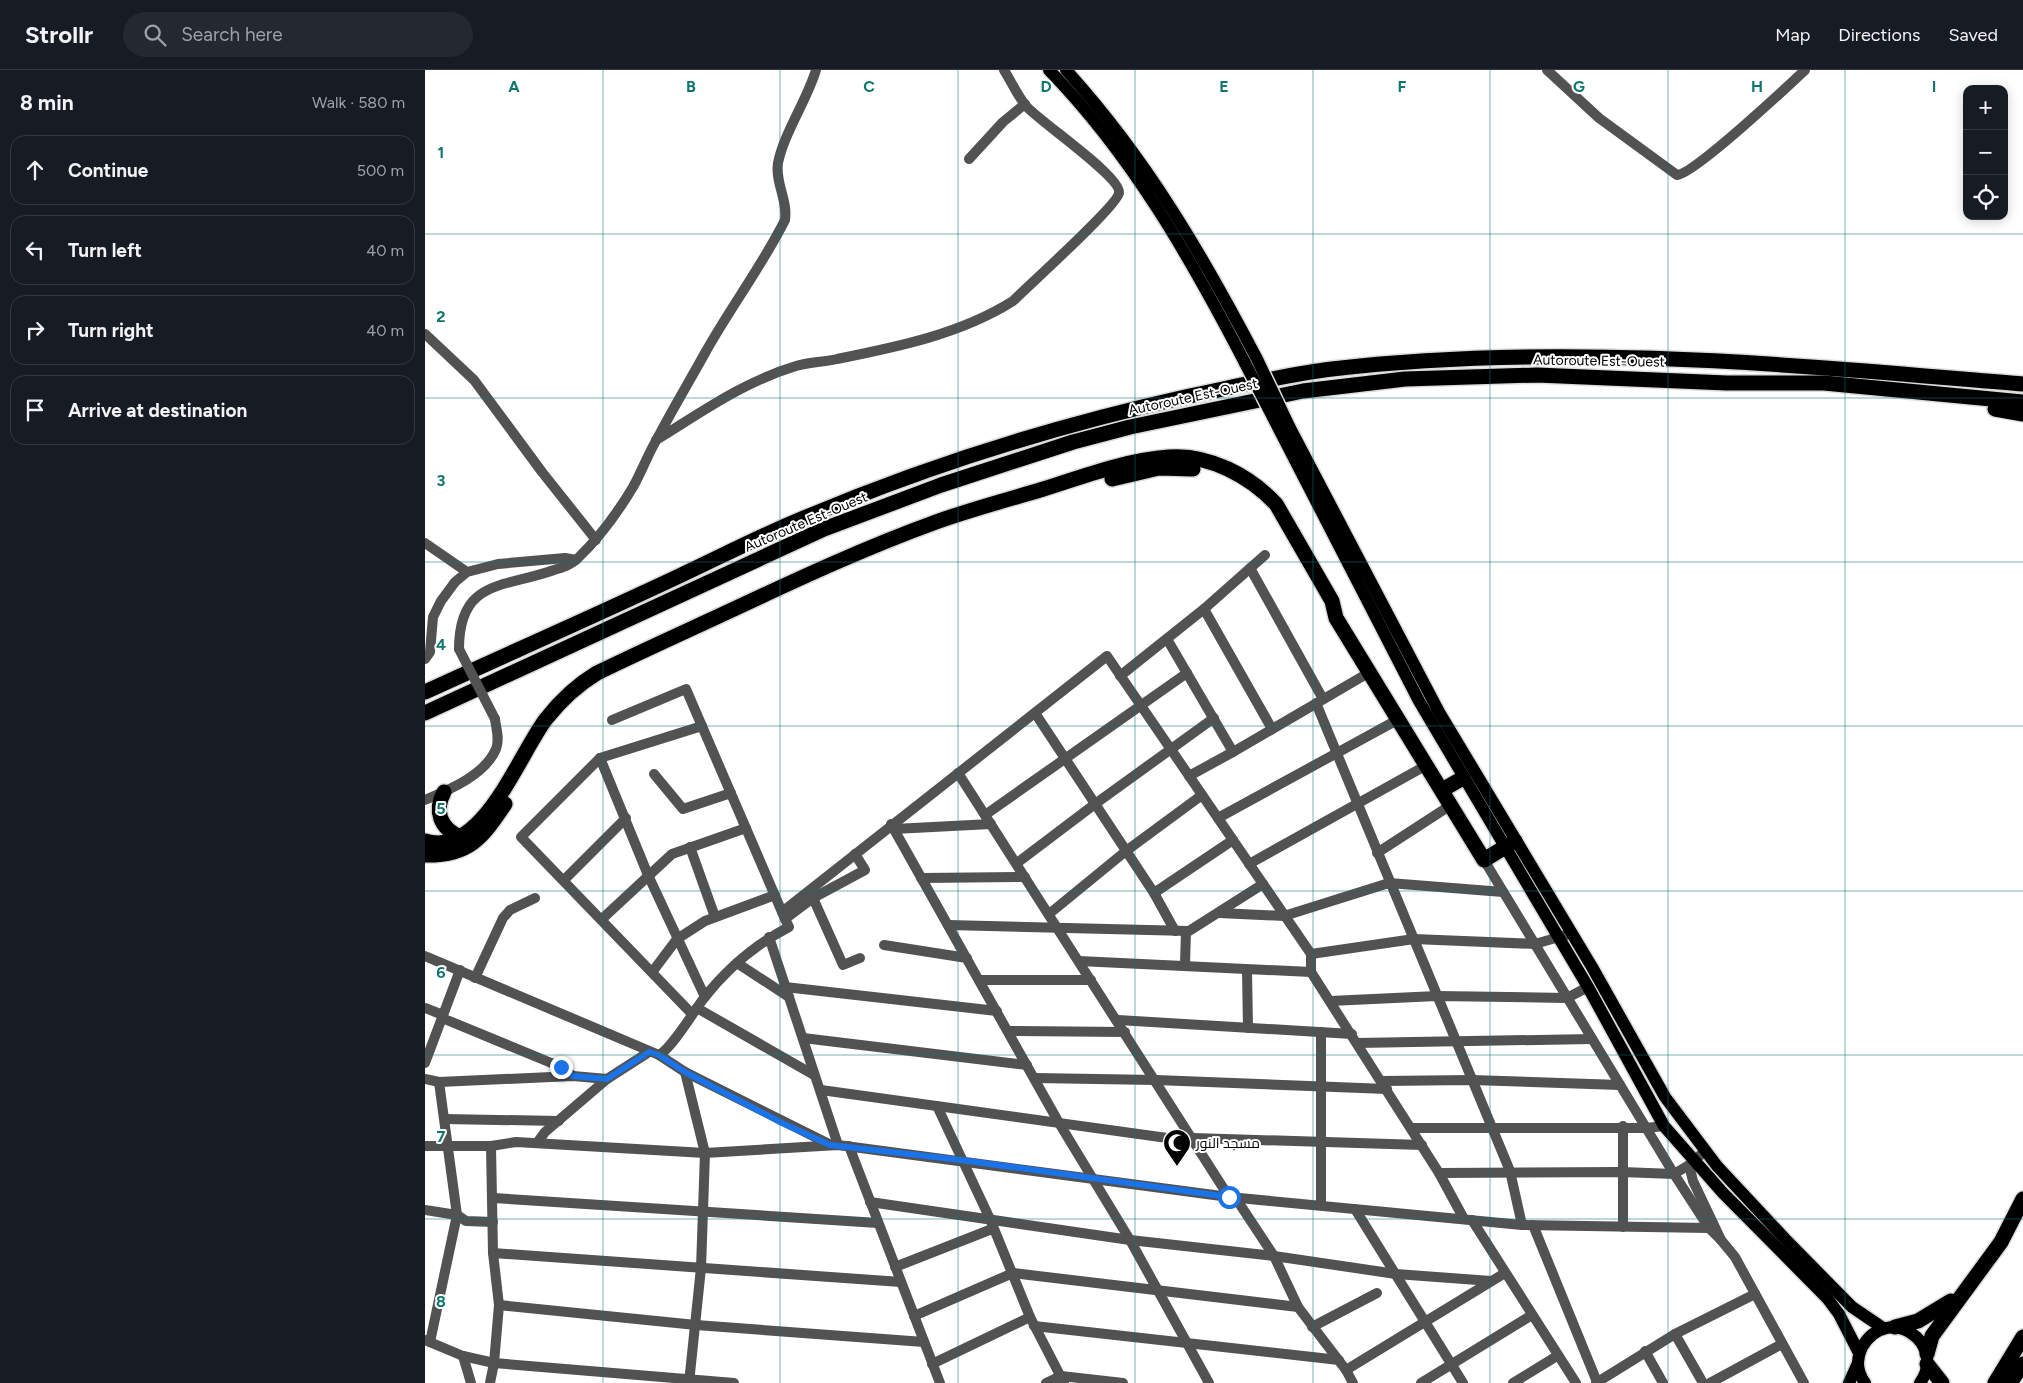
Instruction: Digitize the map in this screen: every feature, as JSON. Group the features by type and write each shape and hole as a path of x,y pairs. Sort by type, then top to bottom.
{"highway":[{"name":"Autoroute Est-Ouest","path":"425,692 801,518 931,468 1027,437 1129,410 1258,382 1329,370 1462,358 1585,356 1815,366 2023,384"},
{"name":"Autoroute Est-Ouest","path":"425,713 824,529 983,470 1073,442 1189,414 1312,390 1405,379 1474,375 1824,383 2023,402"},
{"path":"1958,396 1997,410 2023,414"},
{"path":"425,841 442,843 459,838 479,822 492,807 551,714 571,692 597,674 822,568 913,530 957,514 1137,462 1170,457 1195,459 1222,466 1245,477 1264,491 1290,526 1332,601 1336,618 1484,860 1509,844"},
{"path":"425,855 457,853 469,846 492,824 553,726 580,697 603,681 896,546 947,527 1085,485 1159,468 1182,467 1203,470 1233,482 1252,494 1269,509 1331,616 1340,624"},
{"path":"1442,790 1463,778"},
{"path":"443,792 440,799 439,815 446,829 459,838"},
{"path":"1942,1383 1927,1359 1932,1336 2001,1242 2023,1199"},
{"path":"1889,1328 1924,1318 1961,1294"},
{"path":"1995,1383 2023,1337"},
{"path":"2010,1383 2023,1364"}],"main road":[{"path":"1049,70 1077,98 1107,136 1171,229 1251,361"},
{"path":"1066,70 1148,171 1207,263 1251,361 1419,700 1463,778 1509,844"},
{"path":"1285,429 1509,844 1604,1004 1664,1126 1691,1163 1827,1298 1839,1314 1858,1358 1859,1372 1865,1383"},
{"path":"1565,936 1588,987 1604,1004 1665,1096 1705,1151 1836,1292 1861,1315 1889,1328 1906,1330 1915,1335 1922,1344 1927,1359 1920,1383"},
{"path":"1849,1383 1868,1338 1889,1328"}],"street":[{"path":"425,800 476,773 489,760 497,743 495,718 459,649 459,633 464,614 472,600 483,590 497,584 547,573 576,560 596,540 633,487 706,351 785,220 787,210 779,187 778,163 816,70"},
{"path":"656,441 728,394 796,366 835,360 938,335 997,310 1016,297 1108,209 1119,195 1120,190 1110,176 1025,104 1004,70"},
{"path":"1547,70 1599,118 1677,175 1685,172 1713,151 1805,70"},
{"path":"969,159 1003,122 1025,104"},
{"path":"425,334 474,380 542,472 596,540"},
{"path":"425,543 467,572"},
{"path":"1120,676 1204,609 1265,556"},
{"path":"425,658 430,652 427,641 433,617 441,601 455,582 467,572 498,564 565,558 576,560"},
{"path":"1251,568 1319,701 1336,753 1510,1171 1522,1225"},
{"path":"1204,609 1272,729"},
{"path":"1167,639 1233,752"},
{"path":"784,915 855,854 892,827 1107,656 1311,954 1311,972 1468,1220 1505,1273 1576,1383"},
{"path":"1189,776 1370,672"},
{"path":"892,827 988,820 1065,758 1187,673"},
{"path":"537,1143 545,1132 607,1079 654,1053 695,1011 705,997 737,963 769,937 789,927 686,689 613,720"},
{"path":"1035,713 1154,893 1175,931"},
{"path":"1017,863 1213,718"},
{"path":"1218,818 1399,719"},
{"path":"702,726 600,758 521,837 695,1011 813,1075"},
{"path":"600,758 648,875 705,997"},
{"path":"1249,864 1427,765"},
{"path":"958,773 1232,1197 1274,1256 1298,1306 1312,1327 1339,1360 1353,1383"},
{"path":"654,774 683,809 731,792"},
{"path":"1049,914 1126,851 1202,794"},
{"path":"1377,853 1451,805"},
{"path":"564,880 626,818"},
{"path":"892,827 1059,1123 1130,1240 1209,1383"},
{"path":"603,920 672,854 746,828"},
{"path":"1154,893 1233,840"},
{"path":"690,847 715,917"},
{"path":"784,915 865,870 855,854"},
{"path":"1484,860 1674,1174 1709,1228 1735,1257 1804,1383"},
{"path":"921,878 1025,877"},
{"path":"1219,913 1285,916 1389,883 1503,892"},
{"path":"948,925 1186,931 1196,928 1263,884"},
{"path":"653,971 677,939 715,917 775,895"},
{"path":"475,978 503,918 510,910 535,898"},
{"path":"813,898 843,966 860,958"},
{"path":"1185,964 1186,931"},
{"path":"1311,954 1413,940 1535,944 1565,936"},
{"path":"769,937 803,1038 813,1075 821,1090 839,1146 870,1202 940,1383"},
{"path":"884,945 967,958"},
{"path":"425,956 654,1053 685,1072 839,1146"},
{"path":"1079,961 1185,964 1247,970 1311,972"},
{"path":"737,963 787,992 997,1011"},
{"path":"425,1062 460,970"},
{"path":"1247,970 1248,1028"},
{"path":"979,980 1091,980"},
{"path":"1330,1001 1437,996 1567,998 1588,987"},
{"path":"425,1008 561,1067 573,1076"},
{"path":"1118,1020 1321,1032 1355,1039 1456,1042 1592,1039"},
{"path":"1008,1031 1125,1032"},
{"path":"1321,1032 1321,1205"},
{"path":"803,1038 1027,1065"},
{"path":"685,1072 705,1153 701,1268 689,1381"},
{"path":"425,1079 439,1082 573,1076 607,1079"},
{"path":"1035,1078 1320,1086 1384,1085 1472,1080 1620,1085"},
{"path":"439,1082 457,1215 427,1341 463,1356 495,1363 689,1381 734,1383"},
{"path":"821,1090 1195,1140 1422,1145"},
{"path":"937,1106 1013,1273 1032,1322 1062,1380"},
{"path":"445,1119 559,1121"},
{"path":"1411,1128 1623,1126 1646,1128 1664,1126"},
{"path":"1623,1126 1623,1227"},
{"path":"425,1146 491,1146 516,1142 705,1153 839,1146 961,1160 1232,1197 1468,1220 1522,1225 1709,1228"},
{"path":"490,1383 495,1363 499,1305 493,1253 491,1146"},
{"path":"1439,1173 1510,1171 1674,1174 1705,1151"},
{"path":"1691,1163 1693,1181 1721,1240"},
{"path":"493,1198 878,1223"},
{"path":"870,1202 991,1224 1274,1256 1396,1274 1491,1281"},
{"path":"1355,1209 1463,1383"},
{"path":"425,1210 457,1215 466,1221 493,1222"},
{"path":"895,1268 991,1224"},
{"path":"1533,1225 1597,1383 1645,1351 1675,1334 1755,1294"},
{"path":"493,1253 901,1282"},
{"path":"914,1316 1013,1273 1298,1306"},
{"path":"1346,1370 1505,1273"},
{"path":"1312,1327 1377,1293"},
{"path":"499,1305 696,1326 924,1342"},
{"path":"1421,1383 1532,1315"},
{"path":"932,1364 1032,1322 1339,1360"},
{"path":"1675,1334 1703,1383"},
{"path":"1710,1383 1782,1344"},
{"path":"1645,1351 1663,1383"},
{"path":"463,1356 471,1383"},
{"path":"1513,1383 1557,1356"},
{"path":"1046,1383 1062,1380 1123,1383"}],"place":[{"name":"مسجد النور","path":"1177,1167"}],"route":[{"path":"561,1067 573,1076 596,1080 607,1079 649,1052 659,1055 685,1072 782,1123 830,1145 961,1160 1229,1197"}]}
